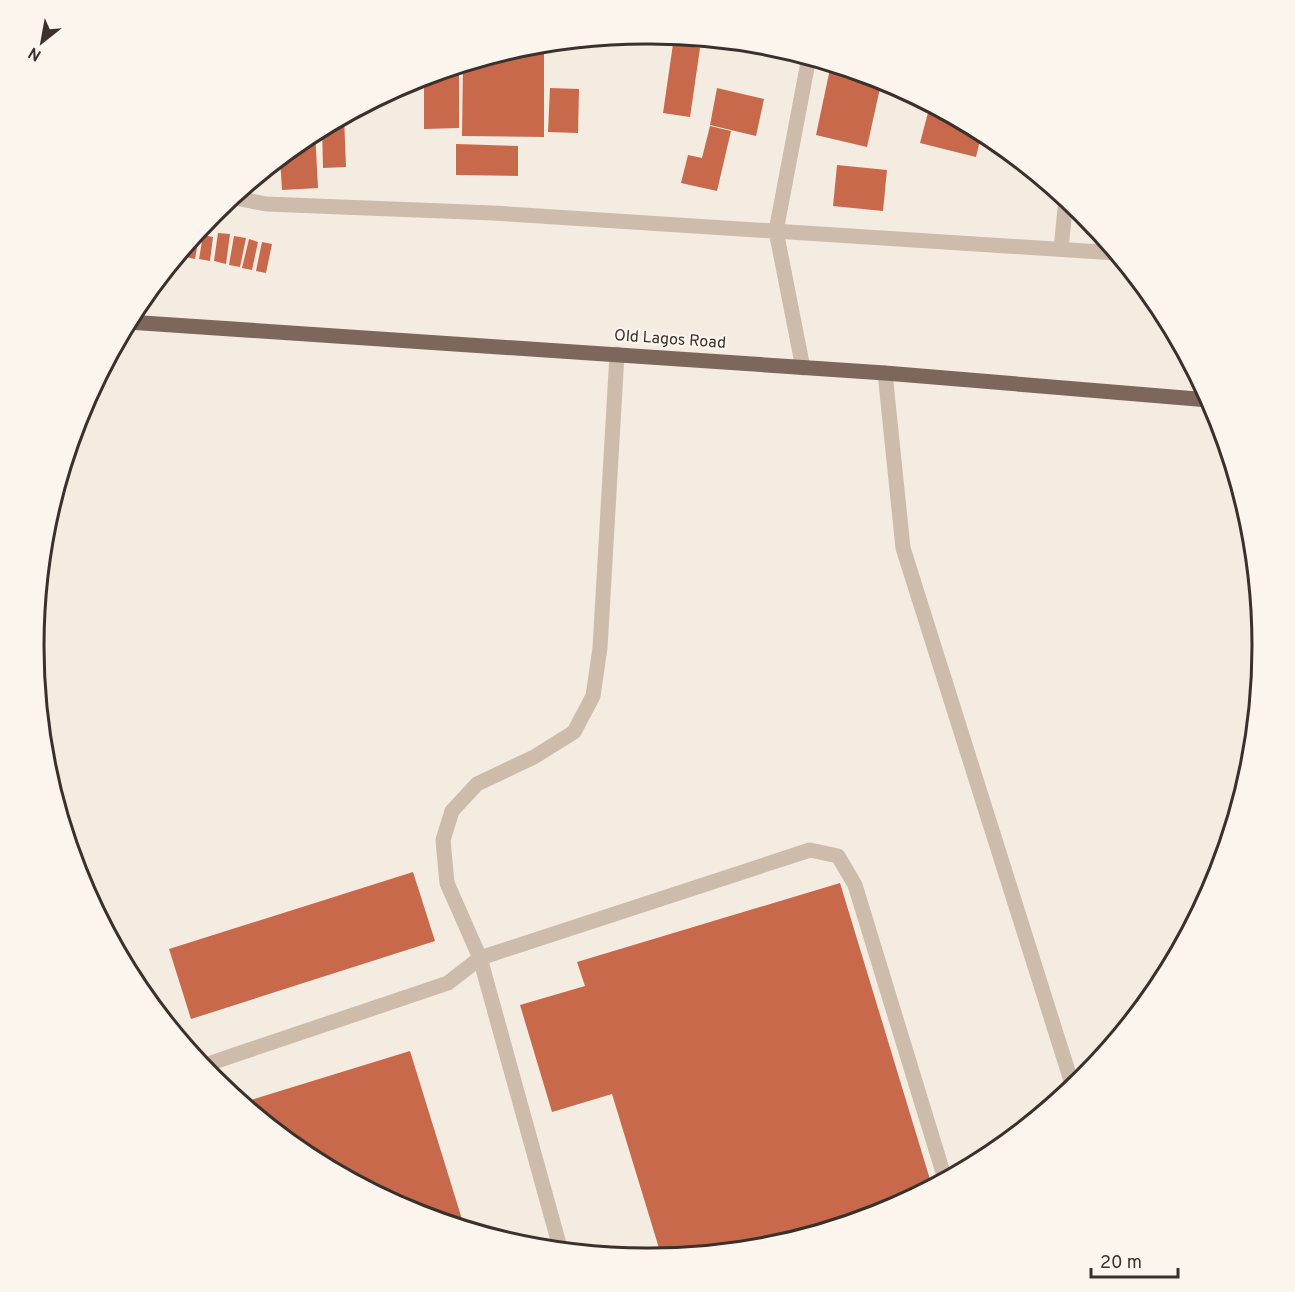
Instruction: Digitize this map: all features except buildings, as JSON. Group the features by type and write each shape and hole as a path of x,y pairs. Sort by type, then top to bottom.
{"main road":[{"name":"Old Lagos Road","path":"138,323 885,373 1198,399"}],"street":[{"path":"803,368 776,231 808,65"},
{"path":"242,199 266,204 493,213 1105,252"},
{"path":"1061,249 1065,211"},
{"path":"558,1242 480,958 447,884 443,840 452,811 477,784 534,756 574,732 593,696 600,648 617,354"},
{"path":"885,373 903,548 1070,1077"},
{"path":"211,1063 448,983 480,958 810,850 838,856 855,885 943,1172"}]}
